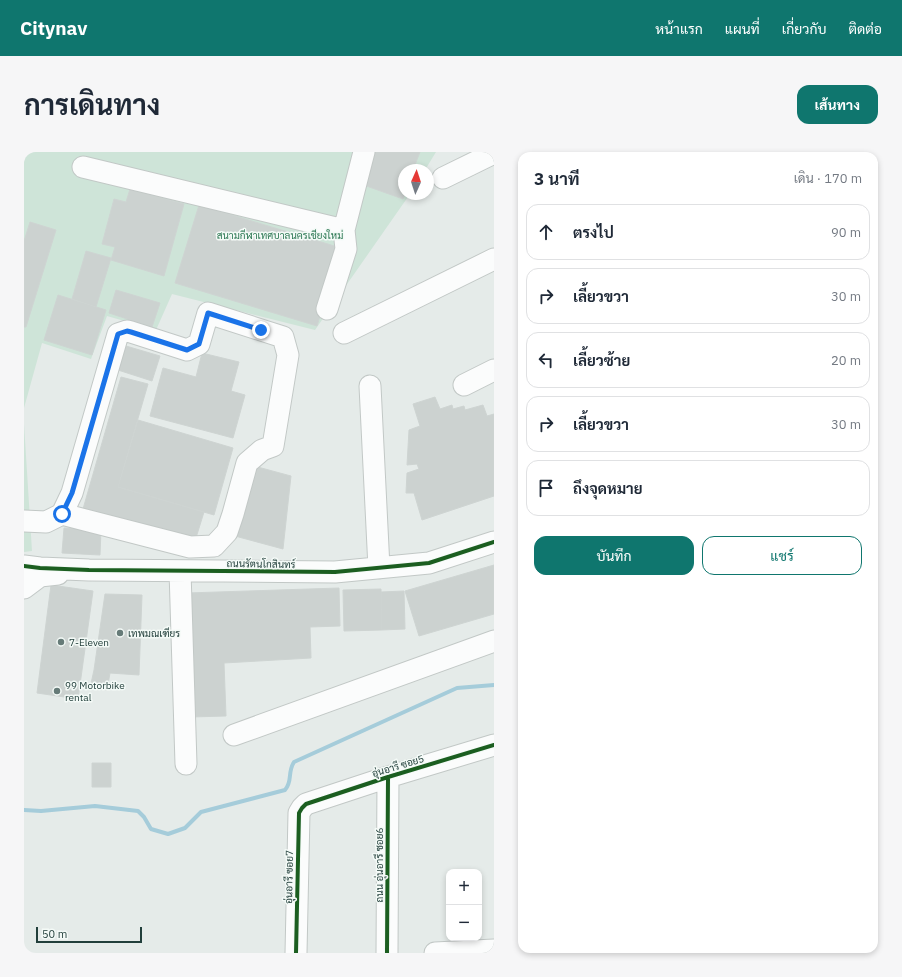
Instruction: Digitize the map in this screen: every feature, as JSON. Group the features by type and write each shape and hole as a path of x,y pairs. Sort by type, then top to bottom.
{"street":[{"path":"328,309 346,249 344,230 364,152"},
{"path":"443,178 494,153"},
{"path":"83,167 344,230"},
{"path":"344,333 494,259"},
{"path":"24,521 46,522 62,514 72,493 118,334 127,331 187,350 199,344 208,313 283,337 288,355 273,446 262,450 247,463 227,532 214,546 190,547 62,514"},
{"path":"464,385 494,370"},
{"path":"370,386 380,568"},
{"name":"ถนนรัตนโกสินทร์","path":"24,566 89,570 335,572 429,563 494,542"},
{"name":"ถนนรัตนโกสินทร์","path":"24,588 40,576 89,570"},
{"path":"180,571 186,764"},
{"path":"234,735 494,641"},
{"name":"อุ่นอารี ซอย5","path":"306,804 494,745"},
{"name":"ถนน อุ่นอารี ซอย6","path":"387,953 388,778"},
{"name":"อุ่นอารี ซอย7","path":"296,953 299,813 306,804"},
{"path":"441,953 494,950"}],"green space":[{"name":"สนามกีฬาเทศบาลนครเชียงใหม่","path":"24,152 436,152 429,164 398,164 398,200 406,200 315,330 172,294 156,330 107,316 91,359 42,343 24,408"},
{"path":"24,424 32,551 24,552"}],"building":[{"path":"370,152 420,152 415,164 398,164 398,197 358,183"},
{"path":"130,189 184,204 164,276 111,260 115,247 102,244 114,199 126,202"},
{"path":"199,205 341,248 317,326 175,283"},
{"path":"30,222 56,230 26,327 24,327 24,241"},
{"path":"86,251 111,258 96,307 72,299"},
{"path":"116,290 160,303 152,327 109,313"},
{"path":"58,295 106,310 92,355 44,340"},
{"path":"126,346 160,356 152,381 118,370"},
{"path":"202,353 239,362 231,391 245,395 233,438 150,416 163,368 196,377"},
{"path":"121,377 148,384 118,487 204,512 195,541 83,509"},
{"path":"435,397 440,409 452,405 453,409 464,406 465,410 483,405 487,416 494,414 494,496 422,520 414,493 406,493 407,473 419,469 417,464 407,465 409,430 420,426 413,404"},
{"path":"138,420 233,448 214,515 118,487"},
{"path":"254,466 291,476 283,549 235,536"},
{"path":"64,528 101,529 100,555 62,553"},
{"path":"494,565 494,614 419,636 405,591"},
{"path":"51,585 93,591 78,699 37,693"},
{"path":"339,588 340,626 310,627 311,658 224,663 226,716 190,717 187,593"},
{"path":"381,589 382,630 344,631 343,590"},
{"path":"404,591 405,629 382,630 381,592"},
{"name":"เทพมณเฑียร","path":"105,594 142,595 139,675 110,673 107,690 90,688"},
{"path":"92,763 111,763 111,787 92,787"}],"waterway":[{"path":"24,810 41,811 95,806 138,811 144,817 151,829 168,834 185,828 201,812 285,790 289,783 294,762 457,688 494,685"}],"cycle path":[{"path":"24,566 89,570 335,572 429,563 494,542"},
{"path":"296,953 299,813 302,808 306,804 388,777 494,745"},
{"path":"387,953 388,777"}],"place":[{"name":"เทพมณเฑียร","path":"120,633"},
{"name":"7-Eleven","path":"61,642"},
{"name":"99 Motorbike rental","path":"57,691"}],"route":[{"path":"62,514 72,493 118,334 127,331 187,350 199,344 208,313 261,330"}]}
